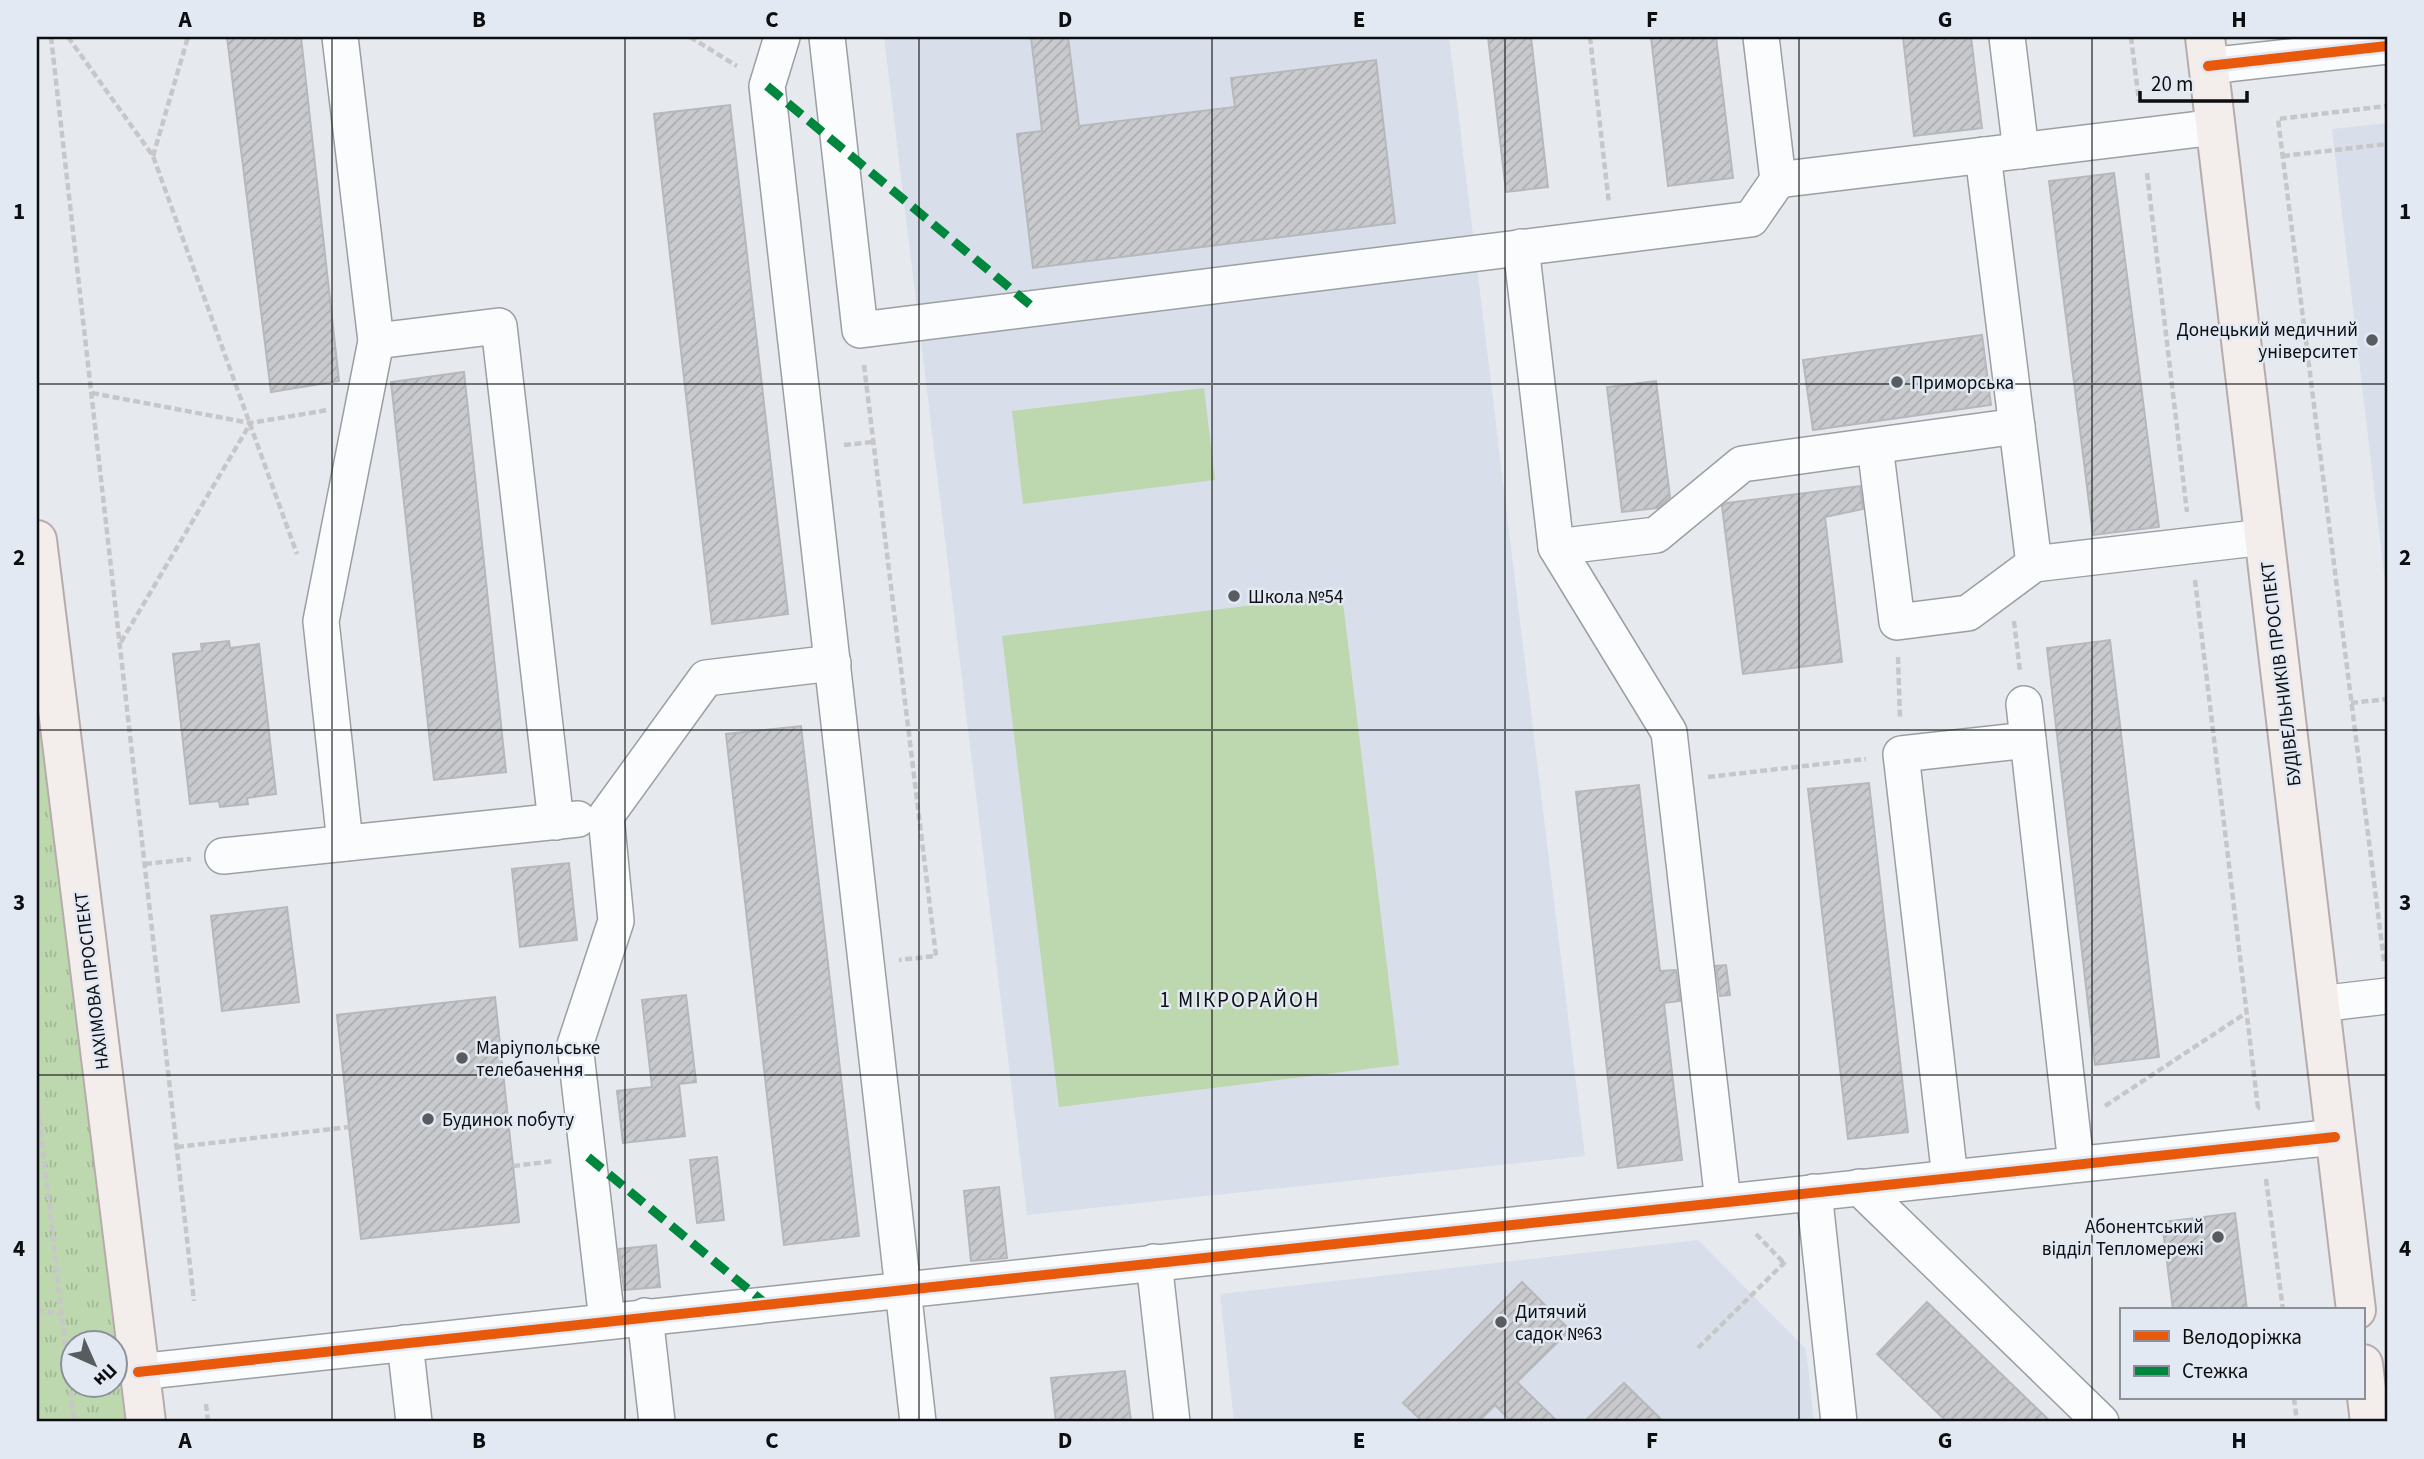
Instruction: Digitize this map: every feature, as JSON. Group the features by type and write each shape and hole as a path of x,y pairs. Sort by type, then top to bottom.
{"main road":[{"name":"БУДІВЕЛЬНИКІВ ПРОСПЕКТ","path":"2206,52 2356,1308"},
{"name":"НАХІМОВА ПРОСПЕКТ","path":"37,540 146,1422"},
{"path":"2364,1372 2370,1422"}],"street":[{"path":"340,37 376,341 321,621 345,843"},
{"path":"782,37 767,86 918,1422"},
{"path":"827,37 860,330 1751,219 1778,180 1761,37"},
{"path":"2007,37 2021,151"},
{"path":"2206,52 2387,46"},
{"path":"1778,180 2216,127"},
{"path":"1983,155 2017,426 2022,573"},
{"path":"1521,247 1556,547 1670,732 1723,1202"},
{"path":"376,341 499,327 556,822"},
{"path":"1556,547 1656,535 1742,464 2017,426"},
{"path":"1875,446 1897,621 1968,613 2022,573 2191,545 2264,537"},
{"path":"607,1321 575,1045 616,921 606,816 706,678 833,663"},
{"path":"2024,704 2077,1164"},
{"path":"1950,1178 1901,754 2028,740"},
{"path":"223,856 606,816"},
{"path":"2319,1004 2386,980"},
{"path":"138,1372 2335,1136"},
{"path":"1859,1187 2101,1422"},
{"path":"1814,1192 1839,1422"},
{"path":"1154,1262 1172,1422"},
{"path":"645,1317 657,1422"},
{"path":"405,1343 414,1422"}],"path":[{"path":"51,37 194,1301"},
{"path":"68,37 153,156 299,559"},
{"path":"153,156 188,37"},
{"path":"690,37 767,86"},
{"path":"1590,37 1613,236"},
{"path":"2131,37 2139,101"},
{"path":"2386,980 2278,119 2387,106"},
{"path":"2283,156 2387,144"},
{"path":"2147,173 2258,1108"},
{"path":"860,330 936,956"},
{"path":"92,393 250,423 363,404"},
{"path":"120,644 250,423"},
{"path":"2022,573 2024,704"},
{"path":"1675,781 1901,754 1897,621"},
{"path":"2351,703 2387,699"},
{"path":"145,864 223,856"},
{"path":"2072,1128 2246,1013"},
{"path":"37,1099 74,1422"},
{"path":"177,1147 349,1127"},
{"path":"2265,1169 2283,1308"},
{"path":"1723,1202 1827,1306"},
{"path":"1699,1348 1818,1230"},
{"path":"37,1310 62,1314"},
{"path":"2294,1400 2297,1422"},
{"path":"206,1404 208,1422"}],"shaded area":[{"name":"Школа №54","path":"884,37 1449,37 1585,1156 1027,1215"},
{"name":"Донецький медичний університет","path":"2387,123 2387,599 2332,129"},
{"name":"Дитячий садок №63","path":"1698,1240 1806,1349 1814,1422 1234,1422 1220,1294"}],"green space":[{"path":"1204,388 1215,480 1023,504 1012,411"},
{"path":"1342,594 1399,1065 1059,1107 1002,636"},
{"path":"37,601 120,1330 60,1330 60,1400 128,1400 130,1422 37,1422"}],"building":[{"path":"227,37 301,37 339,381 271,392"},
{"path":"1031,37 1068,37 1079,126 1235,107 1231,78 1376,60 1395,223 1033,268 1017,134 1042,131"},
{"path":"1488,37 1531,37 1548,187 1506,192"},
{"path":"1651,37 1716,37 1733,178 1668,186"},
{"path":"1903,37 1971,37 1982,128 1914,136"},
{"path":"730,105 788,614 712,624 654,114"},
{"path":"2114,173 2159,527 2093,535 2049,181"},
{"path":"1982,335 1991,405 1813,430 1803,360"},
{"path":"464,372 506,772 434,780 391,382"},
{"path":"1656,381 1670,497 1658,508 1622,512 1607,387"},
{"path":"1860,486 1863,509 1825,517 1842,662 1743,674 1722,506 1727,503"},
{"path":"2110,640 2159,1057 2095,1065 2047,648"},
{"path":"229,641 230,648 259,644 276,794 247,798 248,804 220,807 219,801 190,804 173,654 202,651 201,644"},
{"path":"801,726 859,1236 784,1245 726,734"},
{"path":"1869,783 1908,1132 1848,1139 1808,789"},
{"path":"1639,785 1660,971 1676,970 1680,1001 1664,1003 1682,1160 1618,1168 1576,792"},
{"path":"569,863 577,940 520,947 512,869"},
{"path":"287,907 299,1002 222,1011 211,916"},
{"path":"1726,965 1730,995 1720,996 1716,966"},
{"path":"686,995 696,1082 679,1084 685,1136 623,1143 617,1091 652,1087 642,1000"},
{"path":"495,997 519,1222 361,1239 337,1015"},
{"path":"717,1157 724,1220 697,1223 690,1160"},
{"path":"999,1187 1007,1258 971,1261 964,1191"},
{"path":"2235,1213 2247,1308 2173,1308 2162,1222"},
{"path":"656,1245 660,1287 624,1290 619,1249"},
{"path":"1522,1282 1570,1330 1517,1382 1558,1422 1512,1422 1495,1405 1478,1422 1423,1422 1403,1403"},
{"path":"1927,1302 2051,1422 1947,1422 1877,1354"},
{"path":"1125,1371 1131,1422 1056,1422 1051,1378"},
{"path":"1624,1383 1664,1422 1584,1422"}],"marked path":[{"path":"767,86 1034,308"},
{"path":"588,1157 766,1304"}],"cycle path":[{"path":"2208,66 2387,46"},
{"path":"138,1372 2335,1137"}],"place":[{"name":"Донецький медичний університет","path":"2372,340"},
{"name":"Приморська","path":"1897,382"},
{"name":"Школа №54","path":"1234,596"},
{"name":"Маріупольське телебачення","path":"462,1058"},
{"name":"Будинок побуту","path":"428,1119"},
{"name":"Абонентський відділ Тепломережі","path":"2218,1237"},
{"name":"Дитячий садок №63","path":"1501,1322"}],"district":[{"name":"1 МІКРОРАЙОН","path":"1240,1000"}]}
